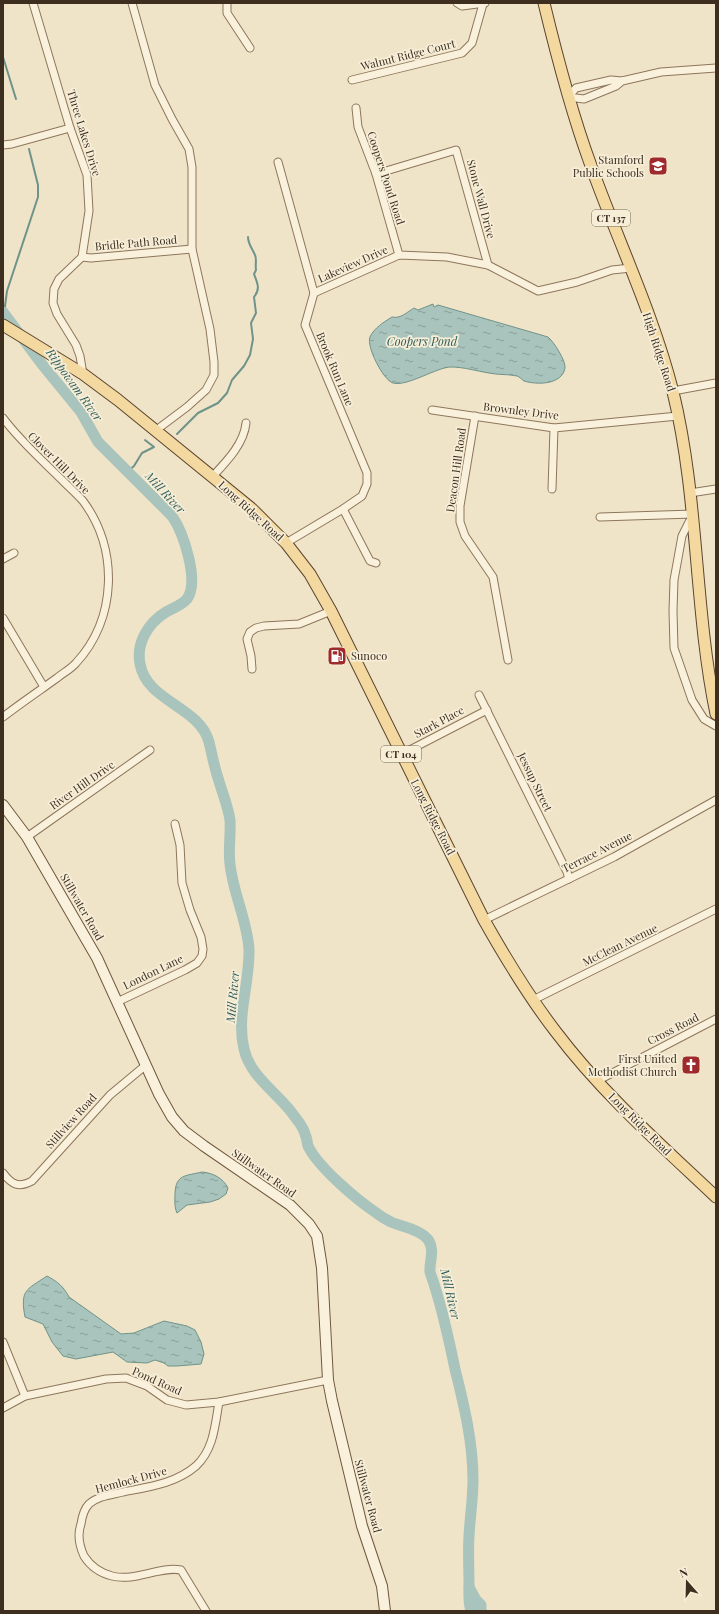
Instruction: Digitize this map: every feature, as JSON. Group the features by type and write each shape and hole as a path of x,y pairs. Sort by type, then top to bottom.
{"main road":[{"name":"High Ridge Road","path":"544,3 568,97 590,163 631,268 661,352 673,391 687,461 708,676 716,714"},
{"name":"Long Ridge Road","path":"6,327 83,374 252,509 286,543 310,574 331,611 484,920 507,960 533,1000 556,1033 597,1081 655,1140 716,1198"},
{"name":"Stillwater Road","path":"3,805 27,837 97,958 166,1107 184,1130 204,1146 290,1205 305,1219 317,1236 322,1268 328,1380 350,1481 362,1526 380,1579 386,1611"}],"street":[{"name":"Three Lakes Drive","path":"33,3 70,128 87,175 89,211 82,257"},
{"path":"132,3 156,84 189,149 192,167 192,249 210,329 214,374 206,390 187,407 155,430"},
{"path":"227,3 227,13 250,48"},
{"path":"456,3 462,6 485,4"},
{"name":"Walnut Ridge Court","path":"352,80 462,53 472,44 485,4"},
{"path":"622,82 611,80 581,87 572,91 568,97 584,99 616,86 622,82 661,72 716,68"},
{"name":"Coopers Pond Road","path":"356,108 358,127 376,174 399,255"},
{"path":"3,145 12,144 70,128"},
{"name":"Stone Wall Drive","path":"376,174 456,150 488,264"},
{"path":"278,162 314,293"},
{"name":"Bridle Path Road","path":"82,257 91,258 192,249"},
{"name":"Lakeview Drive","path":"314,293 399,255 447,257 488,264 538,291 577,282 612,270 631,268"},
{"path":"82,257 59,279 54,290 53,303 57,314 76,345 80,356 83,374"},
{"name":"Brook Run Lane","path":"286,543 344,509 362,496 366,484 367,473 304,325 314,293"},
{"path":"673,391 716,383"},
{"name":"Brownley Drive","path":"432,410 554,428 678,416"},
{"name":"Deacon Hill Road","path":"475,416 460,506 460,522 465,536 493,577 508,660"},
{"name":"Clover Hill Drive","path":"3,418 15,434 82,501 100,531 106,549 109,591 104,614 93,640 76,664 3,717"},
{"path":"212,477 230,457 242,437 246,423"},
{"path":"552,489 554,428"},
{"path":"690,493 716,489"},
{"path":"344,509 370,561 376,563"},
{"path":"600,517 693,514 682,536 674,580 674,648 692,700 704,719 716,726"},
{"path":"3,559 14,553"},
{"path":"252,669 247,639 250,632 256,628 264,626 299,624 331,611"},
{"path":"3,618 44,687"},
{"name":"Jessup Street","path":"479,695 568,872 569,879"},
{"name":"Stark Place","path":"402,754 487,710"},
{"name":"River Hill Drive","path":"27,837 150,750"},
{"name":"Terrace Avenue","path":"484,920 614,857 716,800"},
{"name":"London Lane","path":"117,1002 185,970 196,963 202,956 203,949 201,936 190,910 182,883 180,845 175,824"},
{"name":"McClean Avenue","path":"533,1000 716,909"},
{"name":"Cross Road","path":"597,1081 716,1019"},
{"name":"Stillview Road","path":"3,1173 12,1183 24,1185 32,1180 102,1103 146,1065"},
{"path":"3,1342 25,1396"},
{"name":"Pond Road","path":"3,1408 25,1396 106,1379 126,1378 147,1386 167,1400 186,1405 219,1402 328,1380"},
{"name":"Hemlock Drive","path":"206,1611 196,1592 181,1570 174,1568 131,1577 114,1577 99,1572 88,1562 80,1546 78,1531 84,1511 88,1505 100,1497 158,1485 178,1479 196,1466 206,1454 213,1438 219,1402"}],"water":[{"name":"Coopers Pond","path":"433,304 434,307 438,305 548,337 562,356 565,365 563,374 554,381 535,383 524,381 517,376 492,374 465,368 451,367 438,370 406,382 393,383 389,381 380,370 376,362 370,348 370,337 377,328 392,317 401,316 414,308 418,310"},
{"path":"202,1172 214,1175 223,1181 228,1188 226,1194 219,1199 210,1202 187,1205 177,1213 175,1208 175,1193 177,1182 187,1175"},
{"path":"47,1276 60,1285 69,1297 121,1334 134,1333 164,1321 187,1326 195,1330 201,1342 204,1354 201,1364 168,1366 155,1360 147,1363 127,1362 113,1352 76,1359 63,1356 52,1342 43,1324 25,1317 23,1301 26,1292 29,1288"}],"waterway":[{"path":"3,57 16,99"},
{"path":"6,315 5,306 7,291 38,197 38,185 29,149"},
{"path":"177,434 198,413 218,403 227,393 232,380 244,366 250,355 253,339 251,323 256,313 254,297 258,288 254,274 256,270 256,257 249,244 248,237"},
{"name":"Mill River","path":"3,312 41,363 81,412 98,442 172,516 181,533 191,569 191,591 185,601 166,612 149,628 142,641 139,656 140,664 145,677 152,687 195,720 203,730 209,742 215,769 228,810 230,820 230,864 234,885 246,928 249,949 248,974 242,1012 242,1037 247,1059 258,1076 286,1105 300,1123 308,1146 329,1173 348,1191 379,1215 391,1222 422,1234 431,1245 432,1253 430,1272 448,1337 470,1438 473,1466 473,1487 469,1529 469,1605 471,1611"},
{"path":"127,472 134,466 142,453 154,447 145,440"},
{"name":"Mill River","path":"469,1587 476,1600 481,1605 481,1611"}],"place":[{"name":"Stamford Public Schools","path":"658,166"},
{"name":"Sunoco","path":"337,656"},
{"name":"First United Methodist Church","path":"691,1065"}],"water label":[{"name":"Rippowam River","path":"74,385"}]}
